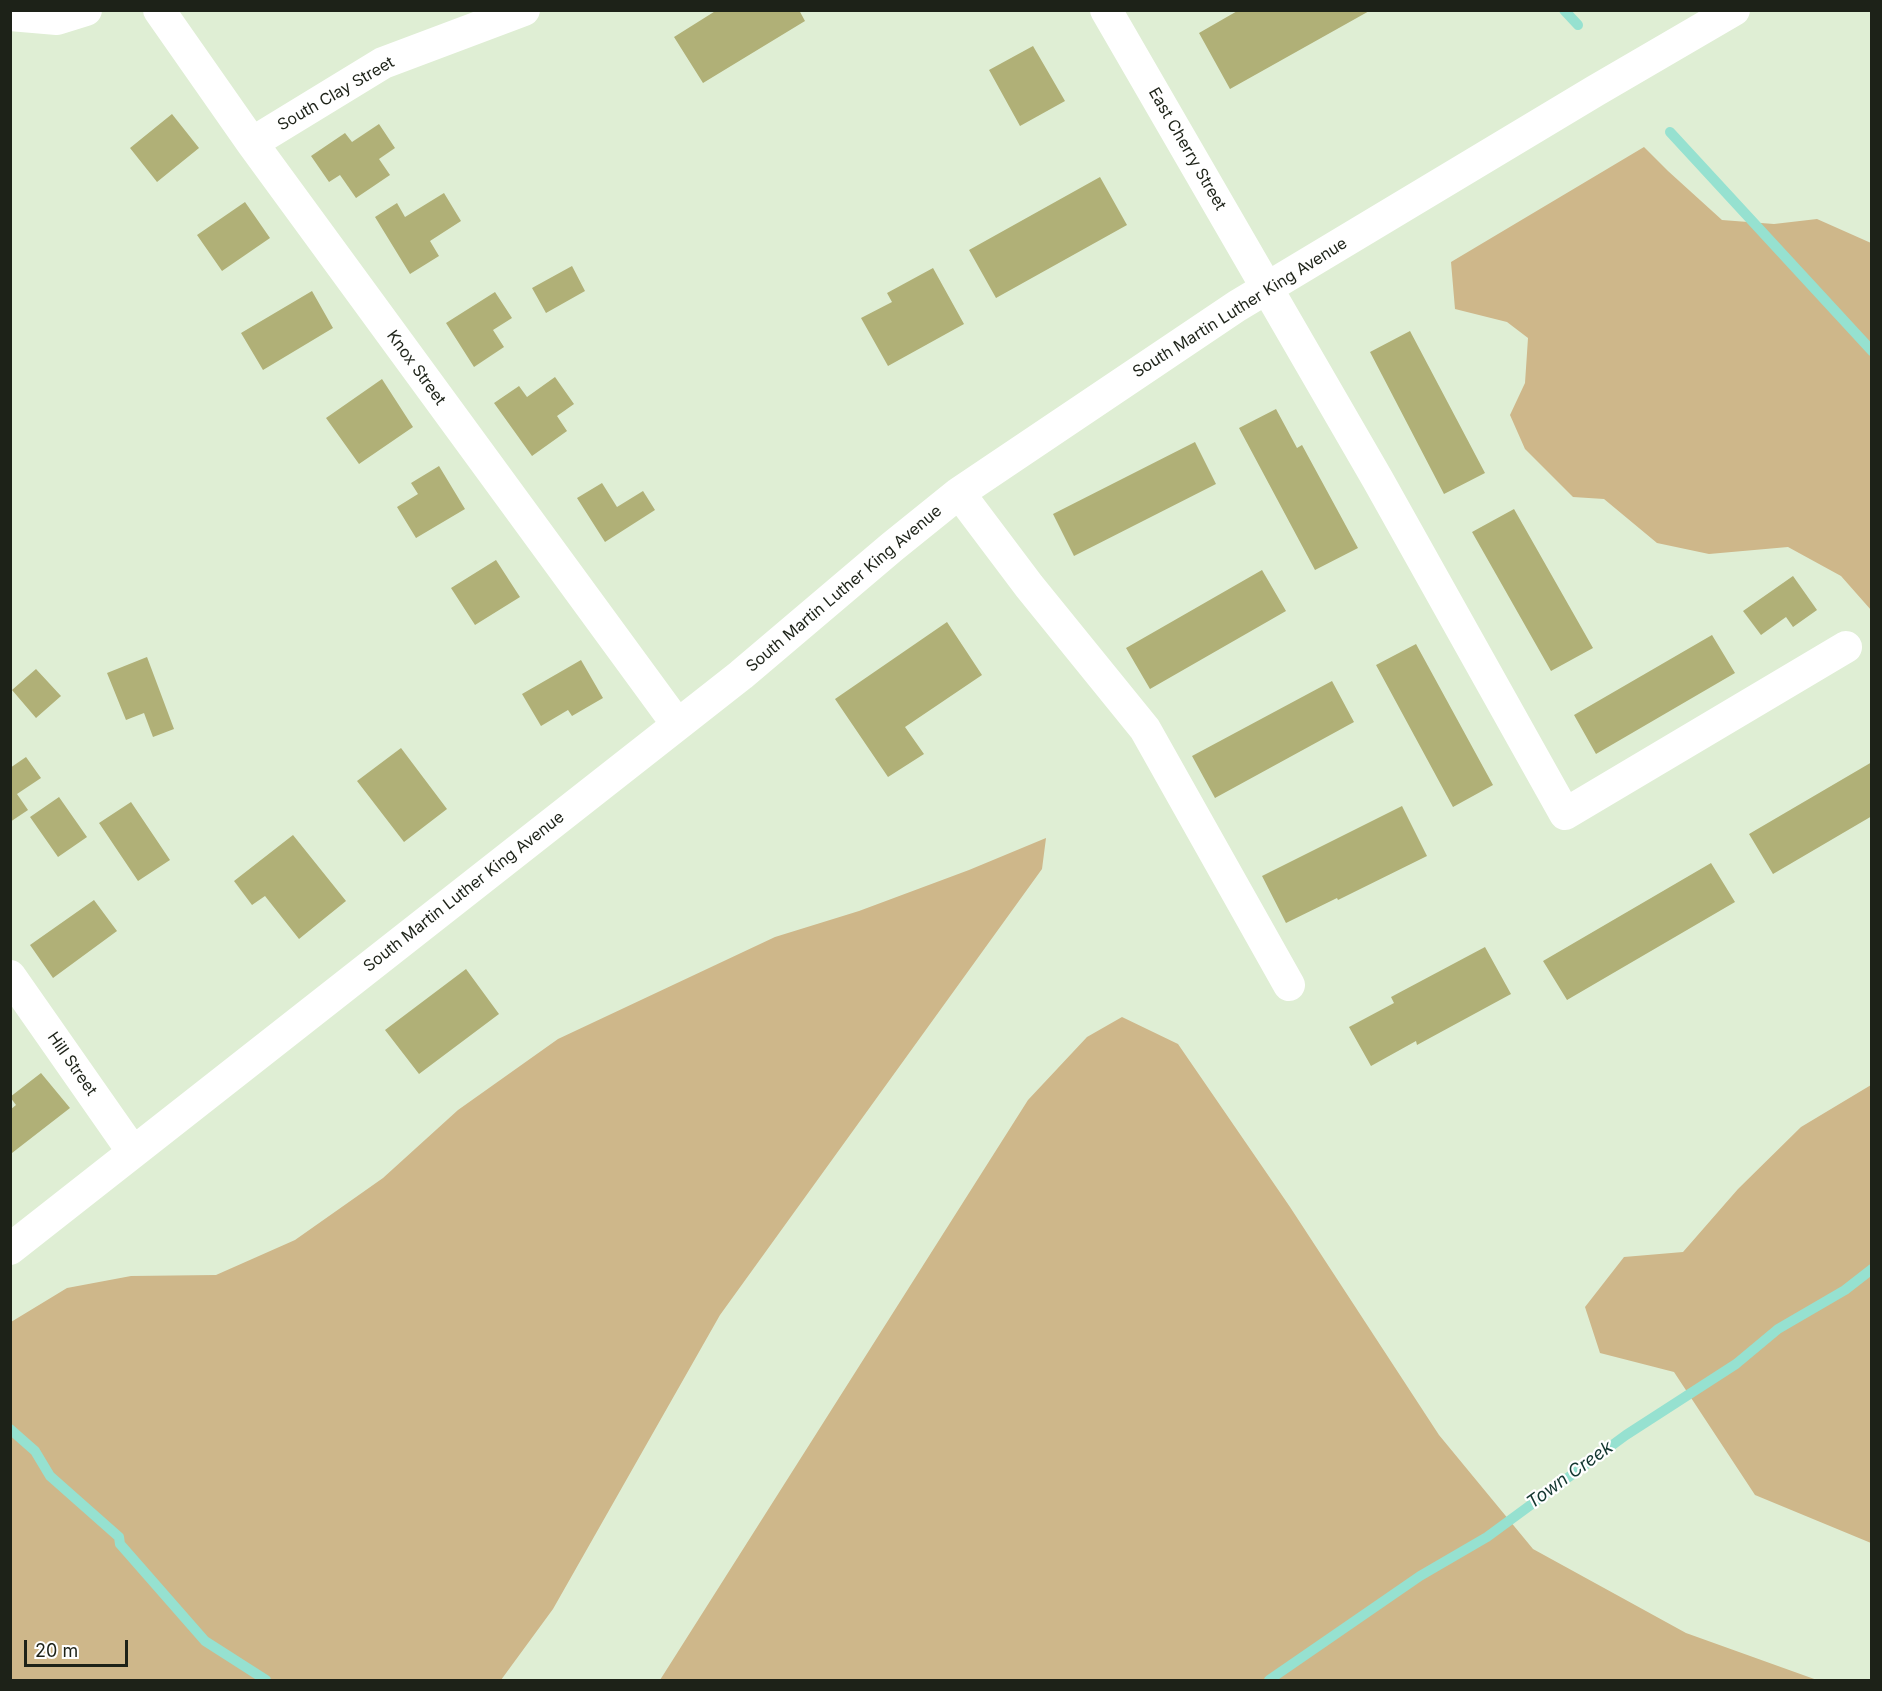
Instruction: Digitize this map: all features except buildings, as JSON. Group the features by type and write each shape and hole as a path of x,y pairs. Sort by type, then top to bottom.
{"street":[{"path":"10,15 57,19 86,10"},
{"name":"Knox Street","path":"159,10 252,143 677,724"},
{"name":"South Clay Street","path":"252,143 383,63 524,10"},
{"name":"East Cherry Street","path":"1106,10 1268,288 1565,814 1846,647"},
{"name":"South Martin Luther King Avenue","path":"10,1249 741,675 959,493 1193,335 1268,288 1734,10"},
{"path":"959,493 1029,586 1145,729 1289,986"},
{"name":"Hill Street","path":"10,976 133,1152"}],"shaded area":[{"path":"1644,147 1722,220 1774,224 1817,219 1871,243 1871,610 1841,576 1788,547 1709,554 1657,543 1604,499 1573,497 1525,449 1510,415 1525,383 1528,338 1507,322 1455,309 1451,262"},
{"path":"1046,838 1042,869 720,1315 553,1609 501,1680 11,1680 11,1322 67,1288 131,1276 216,1275 295,1240 383,1178 458,1110 558,1039 775,937 859,911 969,870"},
{"path":"1122,1017 1178,1044 1290,1207 1439,1435 1533,1549 1686,1633 1817,1680 660,1680 1028,1100 1087,1037"},
{"path":"1871,1085 1871,1543 1755,1495 1674,1372 1600,1353 1585,1307 1624,1257 1683,1252 1738,1189 1801,1127"}],"waterway":[{"path":"1564,10 1578,25"},
{"path":"1670,132 1872,351"},
{"name":"Town Creek","path":"1269,1680 1420,1576 1487,1537 1626,1435 1736,1364 1778,1329 1845,1290 1872,1269"},
{"path":"10,1429 35,1451 50,1476 119,1537 120,1544 205,1641 266,1680"}]}
